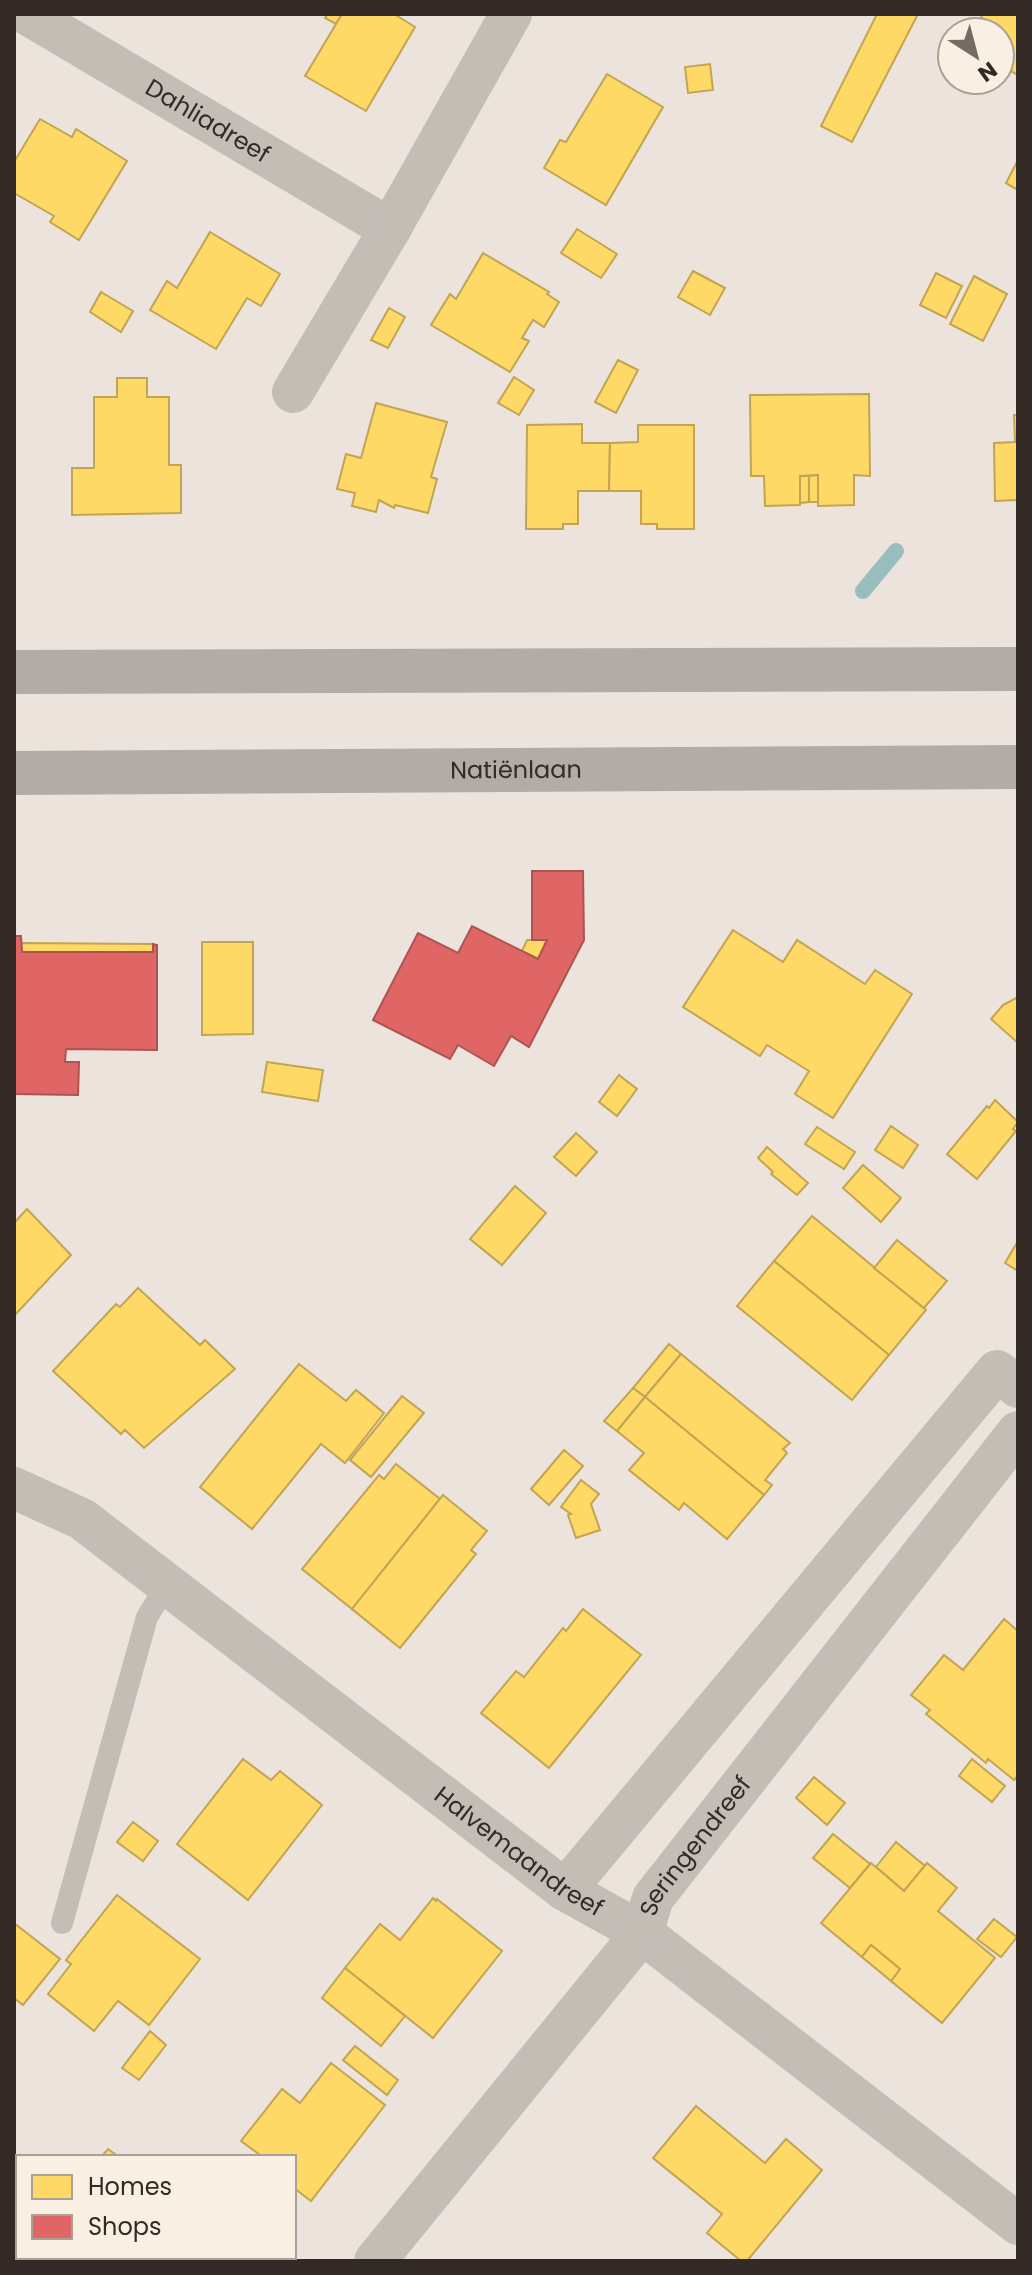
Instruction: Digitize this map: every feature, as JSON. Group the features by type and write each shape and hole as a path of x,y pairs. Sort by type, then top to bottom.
{"main road":[{"path":"14,672 1018,669"},
{"name":"Natiënlaan","path":"14,773 1018,767"}],"street":[{"name":"Dahliadreef","path":"27,14 390,229"},
{"path":"293,392 390,229 511,14"},
{"path":"565,1890 997,1371 1018,1387"},
{"name":"Seringendreef","path":"375,2261 642,1933 653,1898 1018,1432"},
{"name":"Halvemaandreef","path":"14,1488 82,1519 565,1890 642,1933 1018,2224"}],"lane":[{"path":"62,1923 147,1617 167,1585"}],"building: Homes":[{"path":"328,14 342,14 336,24 325,18"},
{"path":"342,14 394,14 415,27 366,111 305,76"},
{"path":"877,14 918,14 852,142 821,126"},
{"path":"1018,14 1018,75 1016,16 982,16"},
{"path":"710,64 713,90 688,93 685,67"},
{"path":"607,74 663,107 606,205 544,168 560,140 566,142"},
{"path":"40,119 72,137 76,129 127,161 79,240 50,222 54,216 14,193 14,162"},
{"path":"1018,160 1018,190 1006,183"},
{"path":"577,229 617,254 601,278 561,253"},
{"path":"210,232 280,274 261,306 247,298 216,349 150,310 167,281 177,288"},
{"path":"483,253 549,292 547,294 559,302 544,327 533,320 522,338 529,341 510,372 431,325 450,294 456,299"},
{"path":"693,271 725,288 710,315 678,297"},
{"path":"936,273 962,286 946,318 920,305"},
{"path":"974,276 1007,294 983,341 950,324"},
{"path":"101,292 133,311 121,332 90,312"},
{"path":"389,308 405,317 388,348 371,340"},
{"path":"618,360 638,370 616,413 595,402"},
{"path":"514,377 534,390 519,415 498,403"},
{"path":"117,378 147,378 147,397 169,397 169,465 181,465 181,513 72,515 72,468 94,468 94,397 117,397"},
{"path":"869,394 870,476 854,475 854,505 818,506 818,475 800,476 800,505 765,506 764,476 751,476 750,395"},
{"path":"376,403 447,422 431,477 437,479 428,513 395,505 394,508 379,500 376,512 352,506 355,493 337,489 346,454 361,458"},
{"path":"1014,415 1018,415 1018,500 995,501 994,443 1015,442"},
{"path":"582,424 582,443 610,443 609,491 578,491 578,524 563,524 563,529 526,529 527,425"},
{"path":"638,425 694,425 694,529 657,529 657,524 641,524 641,491 609,491 610,443 638,442"},
{"path":"818,475 818,502 809,502 809,476"},
{"path":"800,476 809,476 809,502 800,503"},
{"path":"733,930 783,962 797,940 865,984 875,970 912,994 833,1118 795,1094 809,1071 767,1045 760,1056 683,1007"},
{"path":"527,940 547,940 538,959 522,951"},
{"path":"202,942 253,942 253,1034 202,1035"},
{"path":"21,943 153,944 153,952 22,952"},
{"path":"1018,997 1018,1043 991,1019 1003,1005"},
{"path":"267,1062 323,1070 318,1101 262,1092"},
{"path":"619,1075 637,1089 617,1116 599,1102"},
{"path":"995,1100 1018,1122 1013,1129 1016,1131 977,1179 947,1154"},
{"path":"891,1126 918,1145 903,1168 875,1150"},
{"path":"817,1127 855,1152 844,1169 805,1144"},
{"path":"576,1133 597,1152 576,1176 554,1157"},
{"path":"767,1147 808,1183 797,1195 771,1174 773,1172 758,1158"},
{"path":"863,1165 901,1198 881,1222 843,1188"},
{"path":"515,1186 546,1213 502,1265 470,1239"},
{"path":"27,1209 71,1255 14,1316 14,1223"},
{"path":"812,1216 926,1310 889,1355 774,1261"},
{"path":"897,1240 947,1281 924,1308 874,1268"},
{"path":"1018,1241 1018,1271 1005,1263"},
{"path":"774,1261 889,1355 852,1400 737,1306"},
{"path":"138,1288 200,1345 205,1340 235,1369 144,1448 125,1430 121,1434 53,1371 116,1304 120,1307"},
{"path":"669,1344 681,1354 645,1397 633,1388"},
{"path":"681,1354 790,1443 783,1449 787,1453 765,1480 772,1485 764,1495 645,1397"},
{"path":"299,1364 346,1401 356,1390 384,1413 345,1463 321,1444 252,1529 200,1487"},
{"path":"633,1388 645,1397 617,1431 604,1421"},
{"path":"402,1396 424,1413 371,1477 350,1460"},
{"path":"645,1397 764,1495 727,1539 684,1503 679,1510 629,1470 644,1453 617,1431"},
{"path":"564,1450 583,1466 549,1505 531,1489"},
{"path":"396,1464 440,1499 352,1609 302,1569 379,1475 384,1479"},
{"path":"581,1480 599,1494 591,1504 600,1530 576,1538 568,1515 571,1514 561,1507"},
{"path":"443,1495 487,1531 471,1550 476,1554 400,1648 352,1609"},
{"path":"583,1609 641,1655 549,1768 481,1713 516,1671 524,1677 563,1628 566,1631"},
{"path":"1004,1619 1018,1631 1018,1775 1014,1780 988,1759 986,1763 926,1714 930,1710 911,1695 944,1655 963,1670"},
{"path":"243,1759 271,1780 280,1771 322,1805 248,1900 177,1844"},
{"path":"972,1759 1005,1786 992,1802 959,1776"},
{"path":"814,1777 845,1803 827,1825 796,1798"},
{"path":"133,1822 158,1841 143,1861 117,1842"},
{"path":"833,1834 870,1864 850,1888 813,1858"},
{"path":"896,1842 925,1866 904,1891 876,1867"},
{"path":"871,1863 904,1891 927,1863 957,1888 938,1911 995,1958 942,2023 891,1981 900,1969 871,1945 862,1957 821,1923"},
{"path":"117,1895 200,1959 149,2025 118,2001 94,2031 48,1994 71,1964 66,1960"},
{"path":"433,1898 502,1951 433,2038 345,1968 380,1924 400,1940"},
{"path":"994,1919 1017,1937 1001,1957 977,1939"},
{"path":"14,1923 60,1959 23,2005 14,1998"},
{"path":"871,1945 900,1969 891,1981 862,1957"},
{"path":"345,1968 405,2016 381,2046 322,1998"},
{"path":"150,2031 166,2045 139,2080 122,2068"},
{"path":"355,2046 398,2080 387,2095 343,2060"},
{"path":"331,2063 385,2105 311,2201 296,2190 296,2155 260,2155 241,2141 282,2089 300,2103"},
{"path":"696,2106 765,2163 786,2139 822,2170 747,2261 741,2261 707,2233 722,2214 653,2158"},
{"path":"108,2149 116,2155 103,2155"},
{"path":"66,2259 145,2261 68,2261"},
{"path":"168,2259 246,2259 245,2261 167,2261"}],"building: Shops":[{"path":"532,871 583,871 584,940 529,1047 511,1036 494,1066 458,1045 450,1059 373,1020 418,933 458,953 472,926 538,959 547,940 532,940"},
{"path":"14,936 21,936 22,952 153,952 153,944 157,945 157,1050 66,1049 65,1062 79,1062 78,1095 14,1094"}],"waterway":[{"path":"863,591 896,551"}]}
